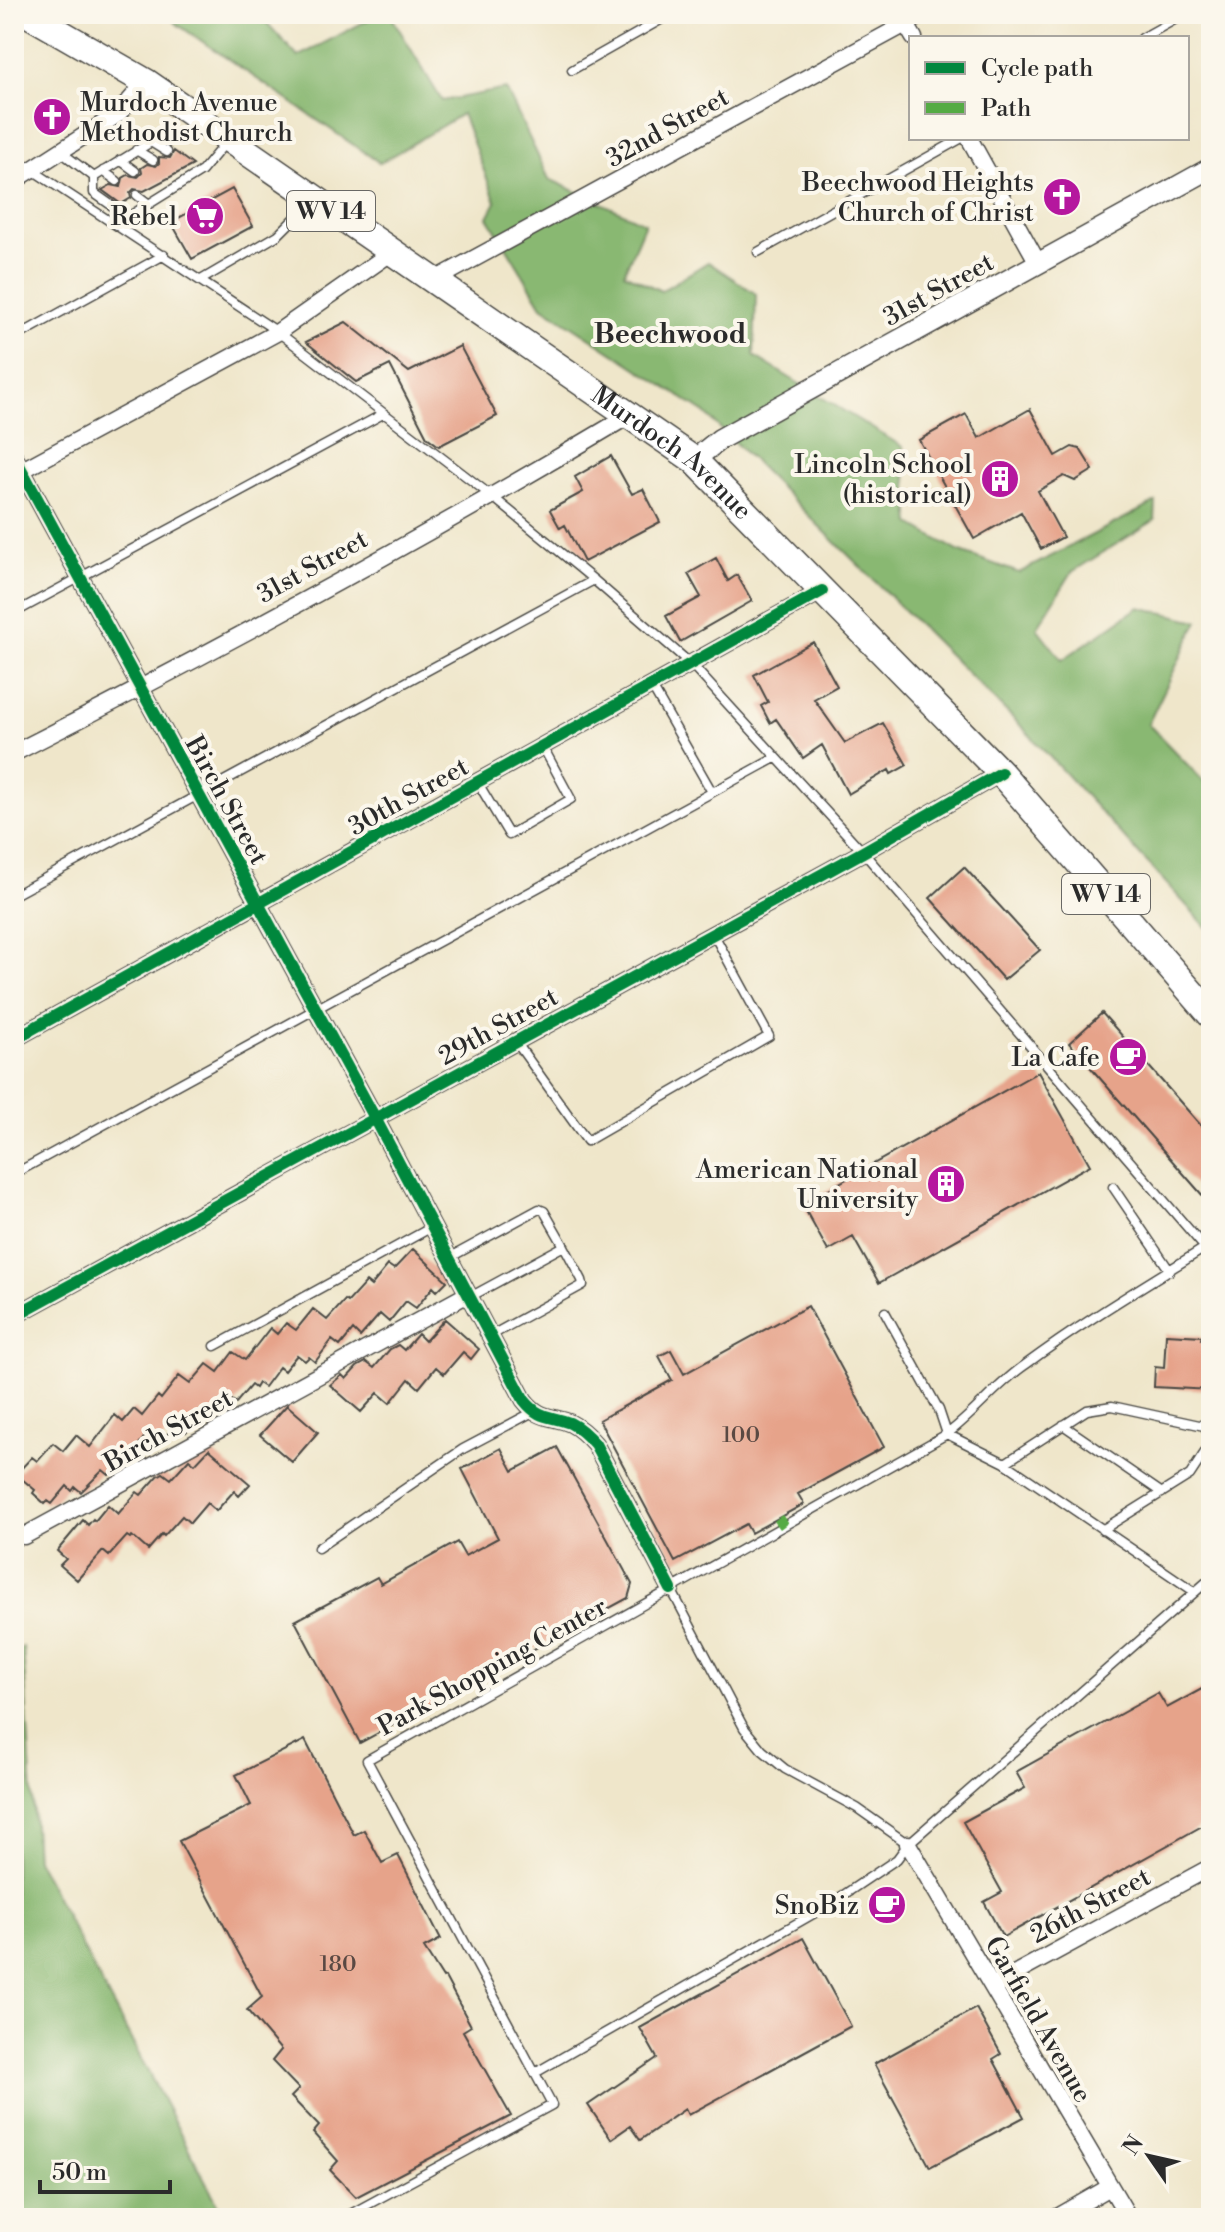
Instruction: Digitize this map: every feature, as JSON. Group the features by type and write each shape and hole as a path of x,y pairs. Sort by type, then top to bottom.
{"main road":[{"name":"Murdoch Avenue","path":"28,14 146,82 694,460 1001,773 1211,1015"}],"street":[{"name":"32nd Street","path":"433,281 924,14"},
{"path":"14,181 122,111 146,82"},
{"path":"970,140 1038,263"},
{"name":"31st Street","path":"694,460 720,439 1211,168"},
{"path":"17,467 278,332 392,252"},
{"name":"31st Street","path":"14,753 141,688 493,497 630,415"},
{"name":"Birch Street","path":"17,467 316,1008 469,1295 24,1536"},
{"name":"30th Street","path":"14,1039 822,591"},
{"name":"29th Street","path":"14,1316 863,852 1001,773"},
{"path":"469,1295 533,1412 547,1419 569,1423 583,1431 595,1444 671,1589"},
{"name":"Garfield Avenue","path":"908,1844 1129,2218"},
{"name":"26th Street","path":"992,1986 1211,1867"},
{"path":"1056,2218 1110,2187"}],"lane":[{"path":"572,70 671,14"},
{"path":"1146,36 1185,14"},
{"path":"94,177 94,193 128,217 197,174 228,139"},
{"path":"758,252 958,140"},
{"path":"94,177 151,142 167,152"},
{"path":"136,150 153,160"},
{"path":"61,152 94,177"},
{"path":"14,158 278,332 493,497 692,665 863,852 1208,1246"},
{"path":"120,160 135,171"},
{"path":"188,168 197,174"},
{"path":"103,171 117,181"},
{"path":"175,175 185,181"},
{"path":"155,185 166,193"},
{"path":"137,195 149,204"},
{"path":"201,280 278,235 314,199"},
{"path":"14,338 164,255"},
{"path":"14,613 383,414"},
{"path":"14,895 594,580"},
{"path":"652,687 712,792"},
{"path":"478,783 509,835 571,799 543,747"},
{"path":"14,1174 775,758"},
{"path":"515,1041 587,1141 769,1036 713,933"},
{"path":"1113,1187 1170,1271"},
{"path":"449,1258 539,1209 544,1211 582,1280 583,1285 490,1336"},
{"path":"215,1346 432,1227"},
{"path":"469,1295 564,1246"},
{"name":"Park Shopping Center","path":"343,2218 552,2105 367,1760 947,1434 971,1417 992,1391 1025,1364 1208,1246"},
{"path":"885,1312 939,1410 947,1434 1005,1463 1195,1592"},
{"path":"1005,1463 1087,1410 1112,1406 1204,1426 1211,1435"},
{"path":"318,1548 463,1449 533,1412"},
{"path":"1063,1425 1162,1493"},
{"path":"1102,1530 1190,1475 1211,1443"},
{"path":"535,2073 827,1906 897,1859 908,1844 1211,1578"},
{"path":"671,1589 744,1728 762,1750 785,1769 857,1808 908,1844"}],"green space":[{"path":"176,14 262,14 298,57 379,14 390,14 442,101 506,89 549,179 645,223 624,273 661,291 708,262 756,294 754,356 903,447 911,524 958,551 1019,573 1156,502 1155,520 1072,572 1037,628 1062,660 1139,607 1198,621 1148,724 1211,789 1211,932 1025,730 705,413 542,306 488,217 496,202 462,114 380,163 174,22"},
{"path":"23,1647 36,1859 225,2218 14,2218 14,1652"}],"building":[{"path":"174,151 193,165 144,191 134,189 130,193 131,198 121,204 102,190 111,185 121,187 123,178 128,175 138,177 142,173 141,168 147,164 156,166 159,157 170,158"},
{"path":"232,189 253,226 192,259 171,222"},
{"path":"346,322 409,372 460,346 497,416 439,446 427,437 390,365 356,382 306,342"},
{"name":"Lincoln School (historical)","path":"1030,409 1056,456 1072,447 1080,449 1093,470 1075,481 1064,476 1038,491 1063,537 1041,549 1021,512 974,539 919,440 966,414 979,438"},
{"path":"611,456 632,494 643,489 660,522 584,562 565,525 560,528 550,510 583,492 575,477"},
{"path":"716,558 728,581 737,575 752,601 680,642 666,616 701,597 688,574"},
{"path":"813,642 837,686 814,699 845,743 883,723 907,765 891,774 889,770 848,794 822,745 803,758 776,719 770,723 761,706 768,702 754,675"},
{"path":"964,867 1040,950 1004,980 930,898"},
{"path":"1102,1013 1211,1137 1211,1205 1069,1043"},
{"name":"American National University","path":"1038,1072 1090,1165 879,1283 853,1237 828,1251 802,1204"},
{"path":"413,1249 447,1281 437,1291 433,1287 416,1308 406,1301 389,1322 380,1314 360,1337 353,1330 340,1346 332,1340 315,1362 309,1357 305,1361 297,1355 284,1371 279,1367 264,1387 258,1383 255,1388 251,1385 236,1403 229,1398 213,1420 203,1412 186,1432 180,1427 177,1430 173,1427 158,1445 146,1435 131,1455 127,1453 109,1475 103,1470 81,1492 75,1487 72,1491 67,1486 52,1504 48,1501 45,1504 33,1493 35,1490 16,1474 32,1457 37,1461 53,1443 63,1451 76,1435 90,1447 115,1415 123,1422 134,1409 142,1416 158,1396 161,1399 179,1376 190,1384 207,1364 218,1372 233,1352 245,1360 270,1328 277,1334 286,1323 296,1330 313,1309 327,1320 366,1282 371,1286 388,1265 394,1269"},
{"path":"808,1306 884,1447 798,1494 804,1504 751,1533 746,1524 675,1562 599,1420 672,1380 659,1356 671,1350 684,1374"},
{"path":"445,1319 479,1349 471,1359 463,1352 444,1374 436,1367 419,1388 409,1379 390,1403 378,1393 361,1412 330,1385 342,1375 346,1379 366,1362 374,1368 390,1349 398,1345 404,1350 418,1334 425,1341"},
{"path":"1166,1334 1202,1336 1201,1339 1211,1340 1211,1390 1154,1387 1155,1367 1164,1368"},
{"path":"287,1405 318,1432 292,1462 260,1435"},
{"path":"557,1447 632,1584 628,1598 360,1743 295,1621 377,1577 381,1584 457,1542 465,1556 498,1538 462,1469 501,1448 513,1471"},
{"path":"209,1449 250,1484 239,1496 234,1491 216,1511 207,1503 190,1523 182,1516 148,1550 132,1536 127,1536 109,1556 103,1551 77,1580 60,1565 66,1559 57,1551 83,1520 88,1525 93,1519 95,1521 108,1505 118,1514 137,1492 141,1495 158,1476 163,1473 171,1479 189,1459 195,1464"},
{"path":"1211,1684 1211,1821 1003,1937 984,1902 1002,1892 963,1822 1025,1788 1016,1772 1158,1693 1167,1708"},
{"path":"305,1740 354,1835 364,1830 382,1863 398,1855 441,1939 424,1948 445,1977 471,2026 463,2031 511,2116 356,2197 330,2170 338,2161 313,2133 319,2126 291,2097 299,2089 272,2061 281,2050 247,2010 262,1997 179,1841 251,1805 236,1775"},
{"name":"SnoBiz","path":"891,1891 901,1906 883,1918 873,1903"},
{"path":"803,1938 851,2026 688,2115 685,2109 640,2140 630,2126 611,2139 588,2105 657,2058 640,2028"},
{"path":"976,2008 1001,2054 993,2059 1024,2117 930,2167 874,2064"}],"marked path":[{"path":"778,1518 784,1526"}],"cycle path":[{"path":"14,456 375,1118 524,1400 540,1414 574,1425 595,1444 671,1589"},
{"path":"14,1039 822,591"},
{"path":"14,1316 863,852 1001,773"}],"place":[{"name":"Murdoch Avenue Methodist Church","path":"52,117"},
{"name":"Beechwood Heights Church of Christ","path":"1062,197"},
{"name":"Rebel","path":"205,216"},
{"name":"Lincoln School (historical)","path":"1000,479"},
{"name":"La Cafe","path":"1128,1057"},
{"name":"American National University","path":"946,1184"},
{"name":"SnoBiz","path":"887,1905"}],"district":[{"name":"Beechwood","path":"670,333"}]}
